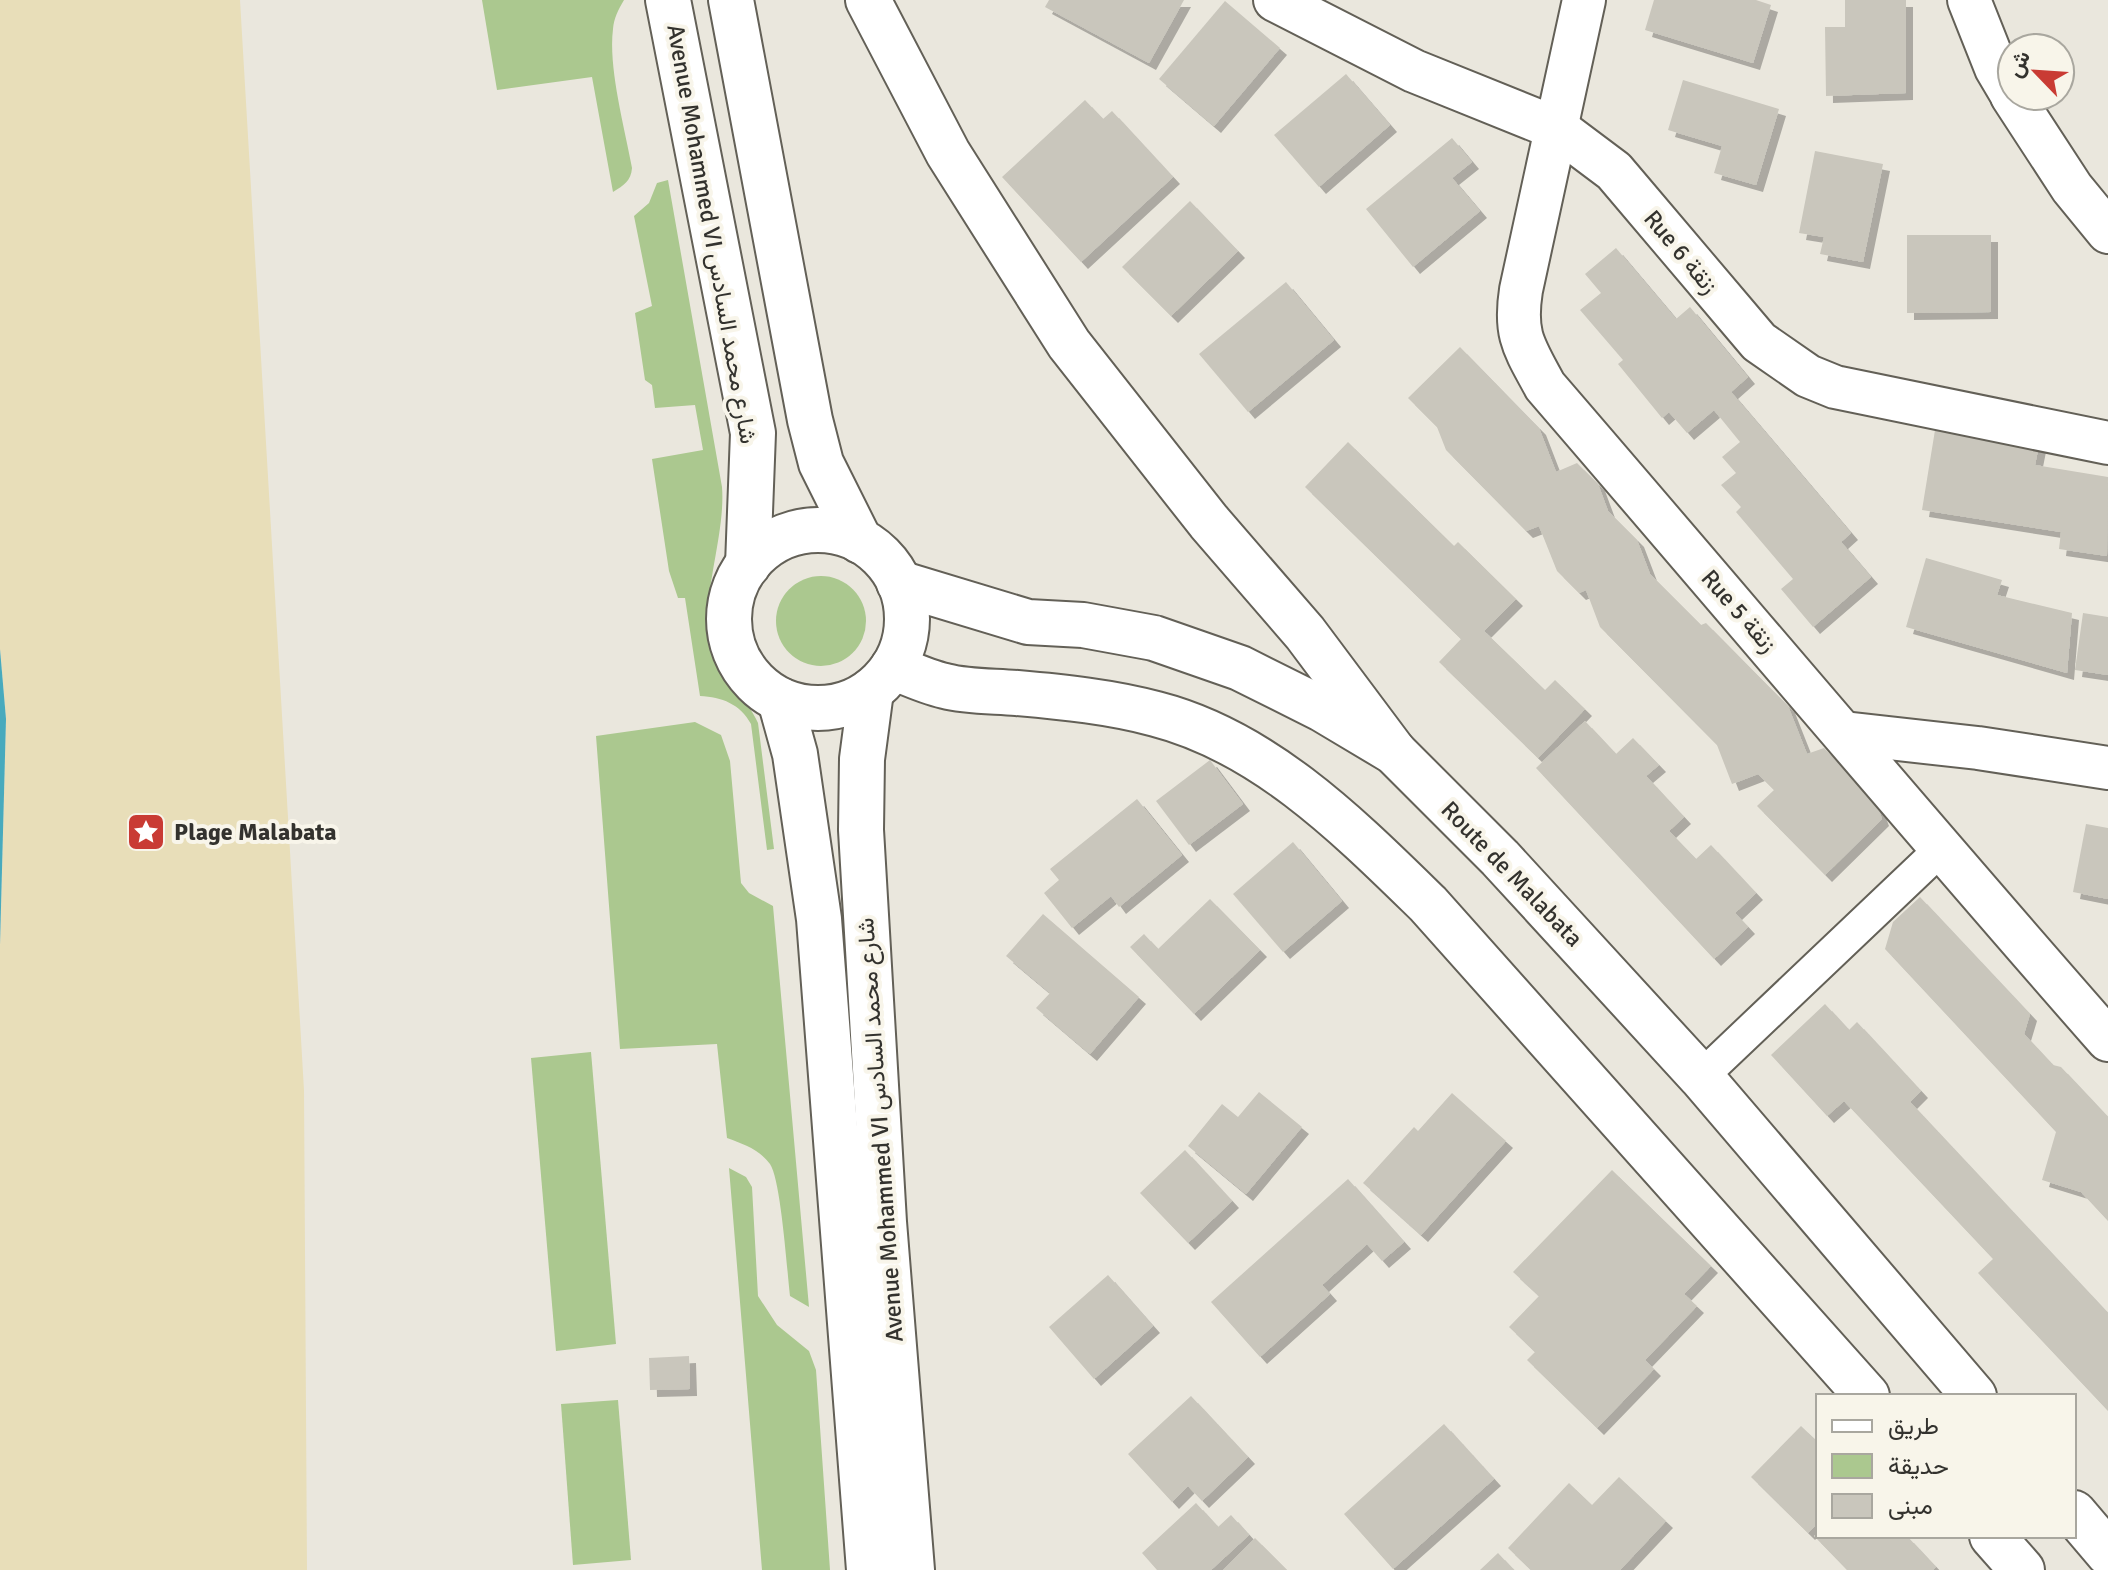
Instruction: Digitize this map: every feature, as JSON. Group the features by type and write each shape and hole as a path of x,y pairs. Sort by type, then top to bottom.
{"main road":[{"name":"Avenue Mohammed VI شارع محمد السادس","path":"668,0 753,433 748,565"},
{"path":"731,0 810,420 821,463 860,541"},
{"path":"868,0 948,153 1069,344 1209,522 1305,633 1394,752"},
{"path":"820,530 841,533 860,541 890,566 899,583 906,604 907,626 902,648 882,679 850,702 827,708 802,708 780,700 761,688 745,671 735,652 730,629 730,606 736,584 762,550 800,532 820,530"},
{"name":"Route de Malabata","path":"899,583 1028,622 1083,625 1154,638 1240,668 1322,709 1394,752 1500,858 1701,1077 1972,1394"},
{"name":"Avenue Mohammed VI شارع محمد السادس","path":"882,679 862,759 861,830 884,1222 912,1570"},
{"path":"882,679 1081,700 1157,714 1213,735 1273,770 1365,843 1428,904 1865,1394"},
{"name":"Avenue Mohammed VI شارع محمد السادس","path":"780,700 795,754 819,919 869,1570"},
{"path":"2076,1515 2108,1553"},
{"path":"1994,1538 2022,1570"}],"street":[{"name":"Rue 6 زنقة","path":"1275,0 1414,71 1558,129 1614,171 1643,209 1759,342 1808,376 1835,387 2108,443"},
{"name":"Rue 5 زنقة","path":"1584,0 1521,290 1517,319 1525,349 1545,386 2108,1040"},
{"path":"1969,0 1996,68"},
{"path":"2022,112 2072,188 2108,232"},
{"path":"1844,733 2018,753 2108,768"},
{"path":"1701,1077 1941,849"}],"green space":[{"path":"482,0 624,0 614,25 612,45 618,98 632,168 628,179 613,192 592,77 497,90"},
{"path":"668,180 722,487 708,633 716,661 758,723 774,849 767,850 751,724 730,703 700,696 685,598 678,598 669,571 652,459 703,450 695,405 655,408 652,385 645,380 635,313 652,306 634,216 649,203 657,183"},
{"path":"821,576 838,579 853,589 863,604 866,621 863,638 853,653 838,663 821,666 804,663 789,653 779,638 776,621 779,604 789,589 804,579"},
{"path":"695,722 721,735 730,761 741,883 749,893 773,906 809,1307 790,1296 780,1206 770,1164 756,1151 727,1138 717,1044 620,1049 596,736"},
{"path":"591,1052 616,1344 556,1351 531,1058"},
{"path":"729,1168 746,1177 752,1187 758,1296 777,1325 809,1351 816,1370 830,1570 762,1570"},
{"path":"618,1400 631,1560 573,1565 561,1404"}],"sand":[{"name":"Plage Malabata","path":"0,0 240,0 304,1090 307,1570 0,1570 0,946 6,719 0,649"}],"water":[{"path":"0,649 6,719 0,945"}],"building":[{"path":"1049,0 1184,0 1149,63 1045,7"},
{"path":"1654,0 1756,0 1771,5 1753,63 1645,30"},
{"path":"1845,0 1906,0 1906,93 1826,96 1825,27 1845,27"},
{"path":"1225,1 1280,48 1214,126 1159,79"},
{"path":"1346,74 1390,125 1319,187 1274,135"},
{"path":"1683,80 1779,109 1756,185 1714,173 1722,146 1668,130"},
{"path":"1085,100 1103,119 1112,111 1173,177 1081,262 1002,177"},
{"path":"1452,138 1472,162 1452,178 1480,211 1413,267 1366,209"},
{"path":"1815,151 1883,164 1863,262 1820,254 1824,237 1799,233"},
{"path":"1190,201 1238,251 1171,316 1122,267"},
{"path":"1907,235 1991,235 1991,312 1907,313"},
{"path":"1616,248 1676,319 1690,307 1748,377 1731,392 1851,533 1841,542 1871,577 1813,627 1781,589 1793,579 1736,512 1741,507 1721,485 1736,473 1722,457 1740,442 1714,410 1687,433 1669,412 1662,418 1618,364 1623,360 1580,310 1601,293 1585,274"},
{"path":"1286,282 1334,340 1248,412 1199,354"},
{"path":"1460,347 1539,428 1556,472 1577,463 1598,484 1608,511 1637,540 1650,574 1701,625 1706,623 1788,706 1807,754 1824,748 1875,800 1882,819 1825,875 1757,806 1774,790 1758,774 1732,784 1717,745 1600,627 1586,590 1579,593 1557,571 1539,526 1526,531 1446,450 1437,427 1408,398"},
{"path":"1936,424 2040,440 2035,465 2108,477 2107,556 2059,549 2061,532 1922,510"},
{"path":"1348,442 1454,546 1458,542 1516,599 1484,631 1545,690 1555,680 1585,709 1538,758 1439,662 1461,639 1305,487"},
{"path":"1926,558 2002,580 1997,595 2072,613 2067,673 1906,627"},
{"path":"2083,613 2108,617 2108,675 2075,670"},
{"path":"1585,721 1616,754 1633,738 1659,765 1646,776 1684,817 1669,831 1696,859 1711,845 1756,893 1735,913 1748,927 1714,959 1536,768"},
{"path":"1210,760 1243,804 1189,845 1156,801"},
{"path":"1137,799 1182,855 1119,907 1111,896 1072,928 1044,893 1059,880 1050,869"},
{"path":"2086,824 2108,828 2108,899 2073,892"},
{"path":"1293,842 1342,901 1283,952 1233,894"},
{"path":"1920,897 2030,1014 2024,1034 2053,1065 2061,1067 2108,1117 2108,1221 2081,1192 2042,1180 2056,1132 1885,949 1893,922"},
{"path":"1210,899 1260,950 1194,1014 1130,947 1144,934 1158,949"},
{"path":"1043,914 1139,997 1090,1054 1036,1008 1050,993 1006,956"},
{"path":"1825,1004 1849,1030 1857,1022 1921,1091 1910,1102 2108,1313 2108,1411 1978,1273 1993,1259 1844,1101 1827,1116 1771,1055"},
{"path":"1259,1092 1302,1127 1246,1194 1188,1146 1222,1104 1238,1117"},
{"path":"1452,1093 1506,1141 1421,1235 1363,1183 1414,1127 1418,1131"},
{"path":"1185,1150 1232,1201 1188,1243 1140,1193"},
{"path":"1612,1170 1711,1266 1684,1294 1697,1306 1645,1360 1654,1369 1597,1428 1527,1360 1535,1352 1509,1327 1539,1296 1513,1272"},
{"path":"1348,1179 1404,1242 1382,1261 1367,1244 1322,1285 1330,1294 1260,1357 1211,1302"},
{"path":"1108,1275 1153,1326 1094,1379 1049,1327"},
{"path":"689,1356 690,1389 650,1390 649,1358"},
{"path":"1191,1396 1248,1457 1202,1501 1188,1486 1172,1502 1128,1454"},
{"path":"1444,1424 1494,1479 1393,1569 1344,1514"},
{"path":"1801,1426 1816,1440 1816,1525 1808,1533 1751,1477"},
{"path":"1619,1477 1666,1521 1620,1570 1531,1570 1508,1548 1569,1483 1592,1505"},
{"path":"1196,1503 1218,1527 1231,1515 1249,1535 1211,1570 1157,1570 1142,1553"},
{"path":"1814,1536 1909,1538 1936,1567 1933,1570 1847,1570"},
{"path":"1255,1538 1287,1570 1223,1570"},
{"path":"1498,1553 1514,1570 1480,1570"}],"place":[{"name":"Plage Malabata","path":"146,832"}]}
